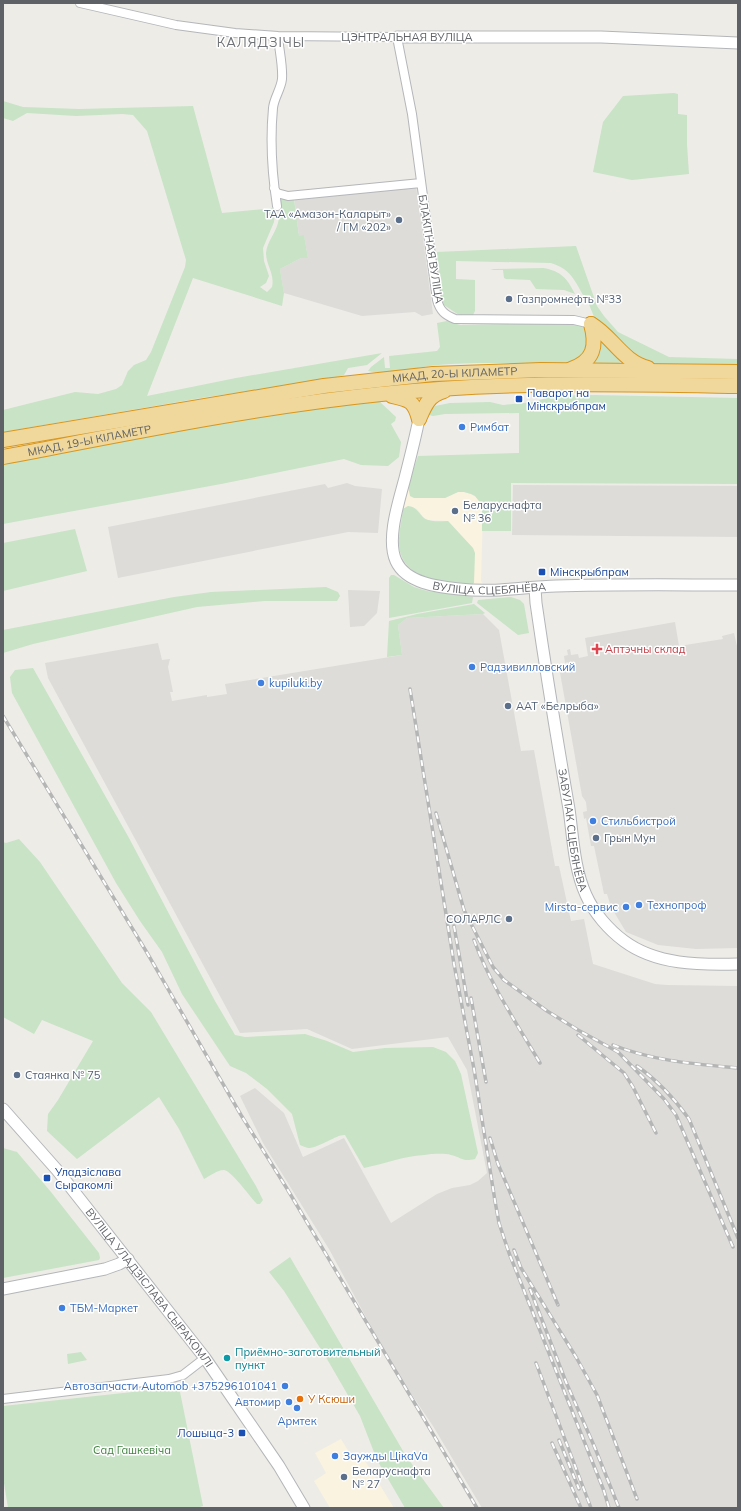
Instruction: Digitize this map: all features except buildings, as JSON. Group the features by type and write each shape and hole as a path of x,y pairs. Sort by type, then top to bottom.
{"highway":[{"path":"590,324 599,329 638,366 661,371"},
{"path":"565,371 584,364 592,352 595,341 590,324"},
{"name":"МКАД, 20-Ы КІЛАМЕТР","path":"175,417 359,382 433,374 565,371 738,372"},
{"name":"МКАД, 20-Ы КІЛАМЕТР","path":"175,417 265,409 383,393 460,387 518,384 615,383 738,386"},
{"path":"419,419 429,399 438,393 460,387"},
{"path":"383,393 410,401 416,409 419,419"},
{"name":"МКАД, 19-Ы КІЛАМЕТР","path":"3,440 175,417"},
{"name":"МКАД, 19-Ы КІЛАМЕТР","path":"3,457 175,417"}],"street":[{"name":"ЦЭНТРАЛЬНАЯ ВУЛІЦА","path":"80,3 176,24 235,33 278,36 601,37 738,43"},
{"path":"277,206 274,188 272,134 273,106 282,79 278,36"},
{"name":"БЛАКІТНАЯ ВУЛІЦА","path":"398,37 412,114 437,300 441,312 455,319 574,320 590,324"},
{"path":"274,188 277,193 288,196 421,183"},
{"name":"ВУЛІЦА СЦЕБЯНЁВА","path":"419,419 394,522 392,546 396,562 402,570 414,579 444,587 480,590 556,586 738,585"},
{"name":"ЗАВУЛАК СЦЕБЯНЁВА","path":"535,588 556,734 578,867 586,894 593,908 610,929 625,942 642,952 664,959 707,965 738,964"},
{"name":"ВУЛІЦА УЛАДЗІСЛАВА СЫРАКОМЛІ","path":"5,1115 57,1170 205,1358 279,1466 304,1508"},
{"path":"3,1289 105,1269 128,1260"},
{"path":"3,1399 169,1379 183,1375 205,1358"}],"shaded area":[{"path":"416,186 433,314 422,316 415,312 362,316 284,293 280,269 301,258 308,258 304,236 299,236 294,197"},
{"path":"347,483 355,486 382,489 378,533 348,532 118,578 108,527 325,484 328,488"},
{"path":"513,485 738,486 738,537 512,535"},
{"path":"408,486 445,498 458,492 464,492 479,499 483,510 481,581 484,585 470,586 474,582 474,550 448,521 428,520 424,518 417,509 408,506 403,509"},
{"path":"348,590 380,591 377,613 364,626 350,627"},
{"path":"483,614 499,630 521,751 534,750 555,866 559,866 571,921 584,919 593,964 655,984 738,986 738,1508 482,1508 433,1426 393,1367 329,1249 263,1143 240,1096 255,1088 284,1113 303,1157 344,1138 391,1223 437,1194 452,1188 470,1185 478,1181 487,1173 467,1070 448,1037 352,1049 307,1029 240,1033 48,678 45,663 158,643 162,660 170,659 168,667 173,692 170,692 172,701 207,695 207,697 227,694 225,684 402,655 398,625 407,618"},
{"path":"675,622 679,646 723,639 722,636 734,633 738,651 738,948 696,949 658,945 626,932 611,907 607,894 604,894 594,846 591,846 586,818 584,819 583,812 587,811 586,802 582,796 559,667 568,665 568,662 565,663 564,656 568,655 567,650 570,649 571,655 578,654 579,658 588,656 585,638"},
{"path":"341,1439 352,1457 359,1456 364,1459 394,1508 330,1508 314,1481 326,1473 315,1453"}],"green space":[{"path":"678,94 678,114 687,115 689,174 632,180 593,172 603,122 623,96"},
{"path":"3,101 23,107 79,109 193,106 222,213 275,208 274,222 263,248 264,261 269,276 266,283 260,287 267,292 272,287 273,282 266,253 278,223 279,198 294,199 299,236 304,235 308,258 301,258 280,269 284,293 282,306 193,278 147,396 236,378 382,353 367,365 348,368 344,375 328,380 207,397 3,432 3,410 75,392 98,394 116,389 122,385 128,371 134,365 146,360 151,352 185,267 186,260 147,131 133,115 76,116 27,113 13,121 3,118"},
{"path":"576,246 597,306 618,332 669,357 738,359 738,366 645,364 595,319 585,295 583,295 571,275 563,268 551,263 456,261 456,279 475,280 475,311 473,315 462,317 444,305 441,299 437,252"},
{"path":"543,268 559,273 563,276 575,294 564,290 536,289 530,280 506,279 504,278 503,270 490,270 494,269"},
{"path":"447,321 460,325 571,323 580,325 586,329 591,348 577,365 472,363 429,366 395,372 368,371 384,357 385,368 390,368 389,356 437,351 440,347 437,323"},
{"path":"597,331 623,361 619,363 588,363"},
{"path":"594,395 738,398 738,484 511,483 511,531 482,531 482,505 475,496 471,494 458,492 445,498 414,498 410,496 408,486 418,456 519,453 519,413 429,415 429,410 435,406 450,403 490,402 503,405 534,402 552,396"},
{"path":"379,401 396,417 395,421 391,424 401,442 399,457 388,466 361,465 344,459 221,484 3,524 3,462 184,428"},
{"path":"408,506 415,508 425,519 448,521 473,548 475,553 474,583 466,587 433,580 422,576 406,563 401,554 399,538 403,509"},
{"path":"75,529 87,571 3,591 3,543"},
{"path":"391,575 394,575 414,587 427,591 473,597 472,603 389,618 389,578"},
{"path":"326,587 338,592 340,596 337,601 264,601 197,607 33,644 3,653 3,630 174,597 211,592"},
{"path":"511,597 520,600 524,604 529,633 518,635 477,603 478,600"},
{"path":"474,604 485,613 407,618 398,625 402,655 387,657 389,621 417,614"},
{"path":"33,668 129,838 215,1001 235,1035 245,1037 305,1034 353,1052 385,1048 433,1047 446,1052 455,1061 461,1074 478,1153 475,1159 465,1160 448,1154 431,1154 409,1157 364,1168 345,1135 338,1136 314,1147 308,1148 300,1145 292,1114 267,1089 246,1073 230,1066 182,994 162,952 116,883 12,693 10,677 15,670"},
{"path":"19,839 40,862 122,983 151,1012 256,1186 263,1200 260,1204 257,1204 236,1179 227,1171 219,1171 204,1179 179,1129 159,1097 77,1159 47,1131 48,1114 93,1041 42,1020 34,1034 3,1017 3,842 6,843"},
{"path":"3,1148 17,1152 99,1253 99,1260 3,1278"},
{"path":"290,1257 406,1456 444,1508 405,1508 377,1460 360,1416 327,1359 284,1291 269,1272"},
{"path":"81,1352 87,1360 68,1364 67,1354"},
{"name":"Сад Гашкевіча","path":"179,1387 203,1506 196,1508 8,1508 3,1477 3,1406"}],"railway":[{"path":"410,689 454,964 474,1069 499,1223 509,1253 604,1491 609,1508"},
{"path":"3,716 146,951 241,1115 286,1187 477,1508"},
{"path":"436,813 464,910 493,967 504,980 547,1011 618,1052 664,1099 676,1115 733,1247"},
{"path":"454,926 468,1005"},
{"path":"474,940 480,956 496,988 540,1063"},
{"path":"471,998 486,1082"},
{"path":"578,1035 624,1073 633,1087 656,1133"},
{"path":"613,1045 643,1055 659,1058 738,1068"},
{"path":"637,1066 665,1090 689,1119 738,1238"},
{"path":"490,1138 498,1164 558,1305"},
{"path":"514,1250 521,1268 576,1357 597,1395 637,1499"},
{"path":"530,1289 566,1382 619,1508"},
{"path":"536,1363 591,1508"},
{"path":"559,1440 579,1489"},
{"path":"552,1443 581,1508"}],"place":[{"name":"ТАА «Амазон-Каларыт» / ГМ «202»","path":"399,220"},
{"name":"Газпромнефть №33","path":"509,299"},
{"name":"Паварот на Мінскрыбпрам","path":"519,399"},
{"name":"Римбат","path":"462,427"},
{"name":"Беларуснафта № 36","path":"455,511"},
{"name":"Мінскрыбпрам","path":"542,572"},
{"name":"Аптэчны склад","path":"597,649"},
{"name":"Радзивилловский","path":"472,667"},
{"name":"kupiluki.by","path":"261,683"},
{"name":"ААТ «Белрыба»","path":"508,706"},
{"name":"Стильбистрой","path":"593,821"},
{"name":"Грын Мун","path":"596,838"},
{"name":"Технопроф","path":"639,905"},
{"name":"Mirsta-сервис","path":"626,907"},
{"name":"СОЛАРЛС","path":"509,919"},
{"name":"Стаянка № 75","path":"17,1075"},
{"name":"Уладзіслава Сыракомлі","path":"47,1178"},
{"name":"ТБМ-Маркет","path":"62,1308"},
{"name":"Приёмно-заготовительный пункт","path":"227,1358"},
{"name":"Автозапчасти Automob +375296101041","path":"285,1386"},
{"name":"У Ксюши","path":"300,1399"},
{"name":"Автомир","path":"289,1402"},
{"name":"Армтек","path":"297,1408"},
{"name":"Лошыца-3","path":"242,1433"},
{"name":"Заужды ЦікаVа","path":"335,1456"},
{"name":"Беларуснафта № 27","path":"344,1477"}],"district":[{"name":"КАЛЯДЗІЧЫ","path":"261,42"}]}
